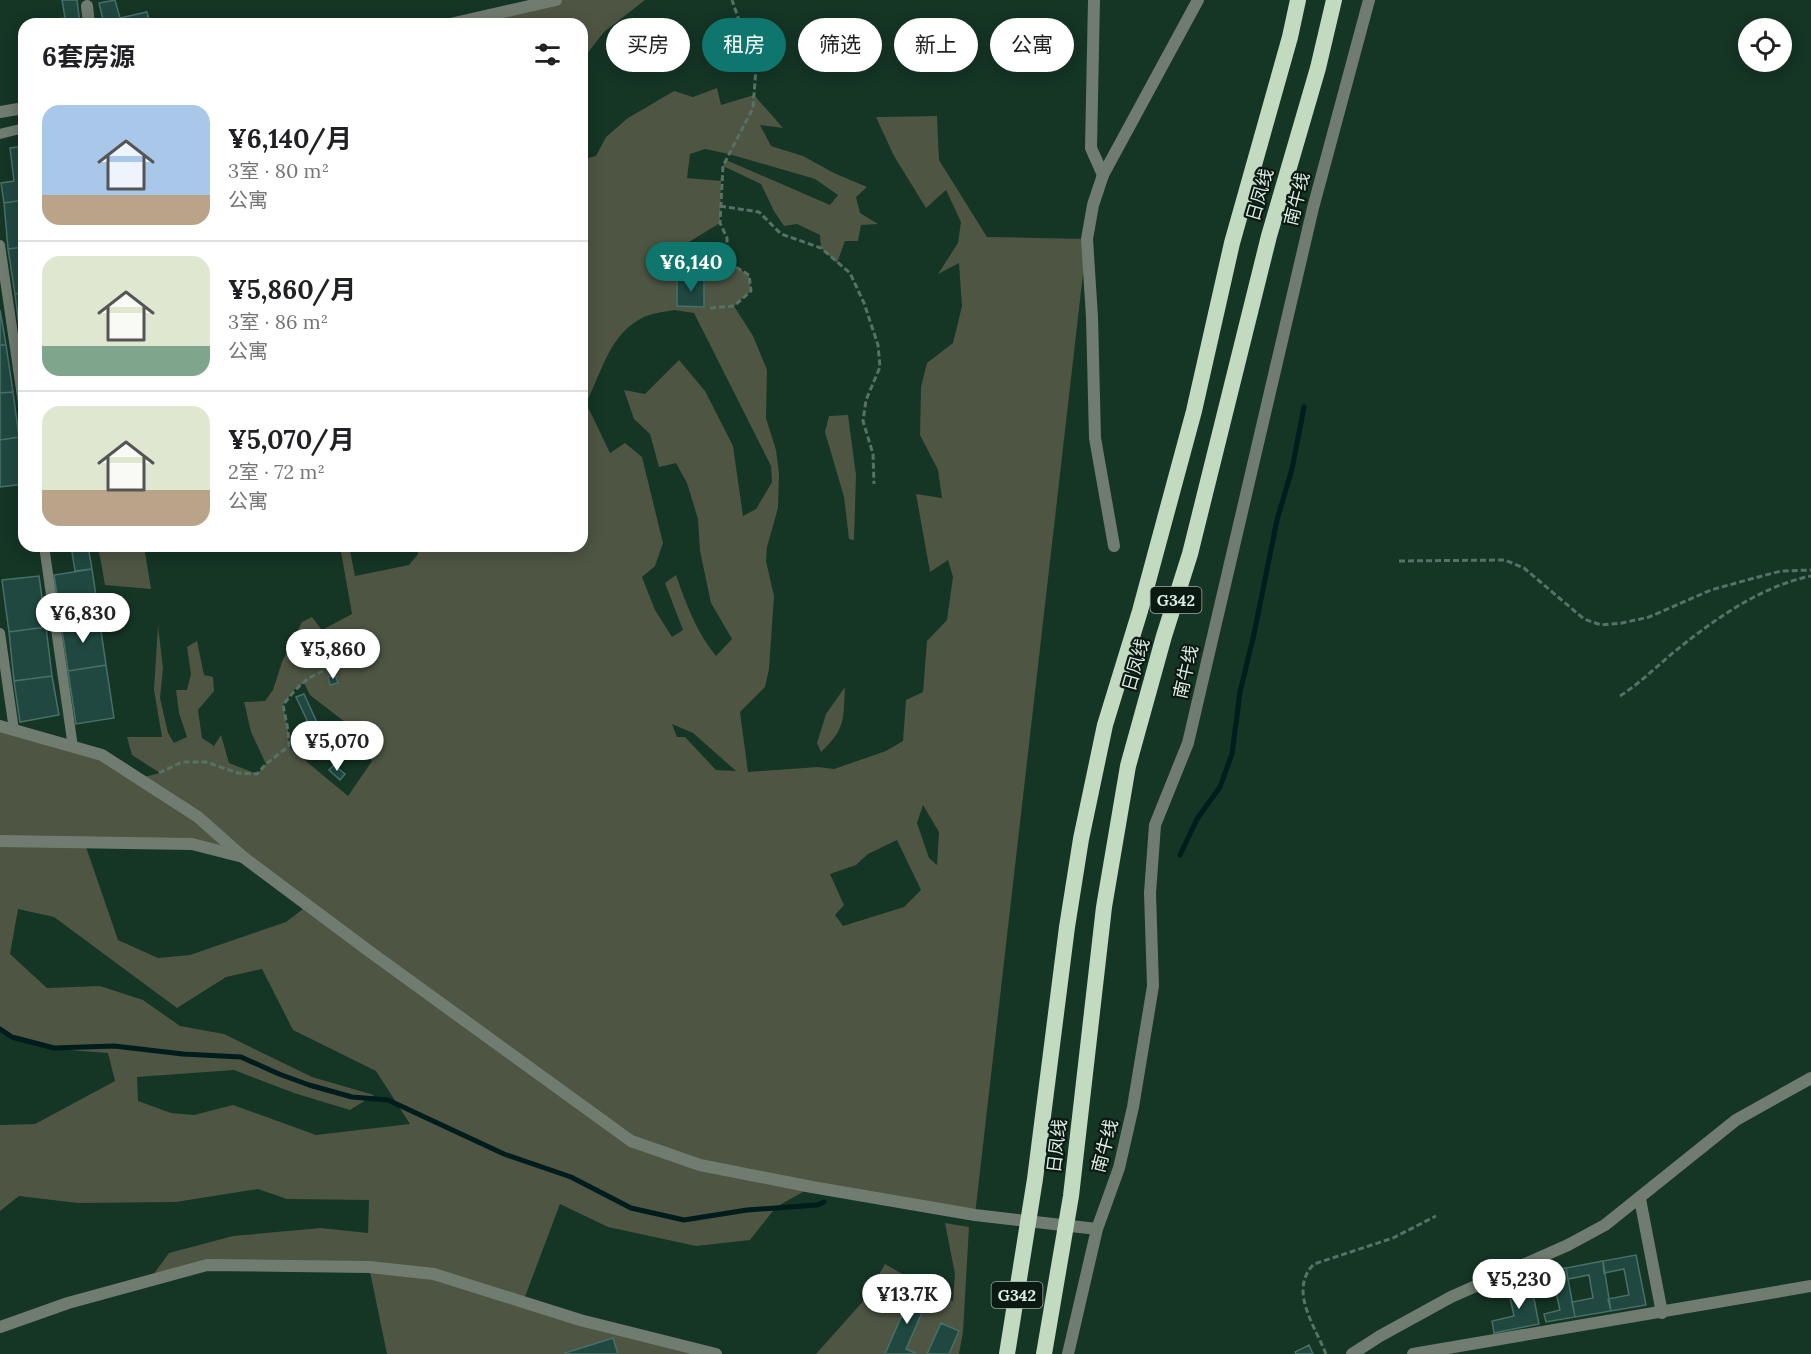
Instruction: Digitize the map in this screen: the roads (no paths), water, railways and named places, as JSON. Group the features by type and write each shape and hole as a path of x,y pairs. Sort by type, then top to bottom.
{"highway":[{"name":"日凤线","path":"1007,1354 1031,1205 1066,927 1081,839 1105,724 1140,611 1194,411 1232,243 1290,37 1298,0"},
{"name":"日凤线","path":"1044,1354 1068,1209 1104,907 1128,766 1164,636 1190,554 1269,236 1318,68 1334,0"}],"street":[{"path":"476,18 556,0"},
{"path":"1094,0 1091,148 1103,175"},
{"path":"1114,546 1095,438 1092,317 1087,238 1093,205 1103,175 1198,0"},
{"name":"南牛线","path":"1068,1354 1097,1229 1119,1168 1133,1107 1153,986 1150,893 1155,825 1188,743 1313,208 1369,0"},
{"path":"0,112 18,109"},
{"path":"0,726 102,755 140,778 198,817 243,857 631,1141 700,1165 801,1185 975,1215 1097,1229"},
{"path":"0,841 192,844 243,857"},
{"path":"1352,1354 1451,1297 1605,1226 1736,1120 1811,1078"},
{"path":"1640,1199 1662,1313"},
{"path":"0,1327 68,1304 207,1265 369,1267 434,1274 580,1320 716,1354"},
{"path":"1413,1354 1811,1286"}],"lane":[{"path":"0,134 18,130"},
{"path":"0,245 18,369"},
{"path":"45,552 73,747"},
{"path":"0,633 14,730"}],"waterway":[{"path":"1180,855 1197,819 1220,787 1232,754 1240,692 1277,520 1292,469 1304,407"},
{"path":"0,1029 12,1037 54,1048 114,1046 183,1054 241,1057 309,1085 352,1097 388,1100 504,1154 571,1177 631,1208 684,1220 747,1210 817,1205 824,1202"}]}
